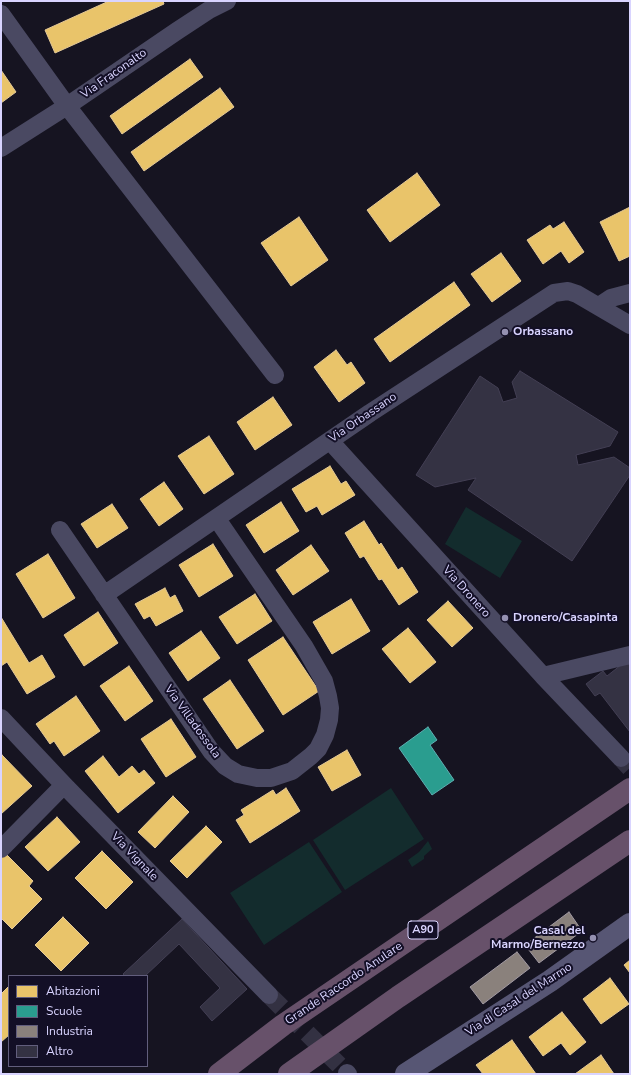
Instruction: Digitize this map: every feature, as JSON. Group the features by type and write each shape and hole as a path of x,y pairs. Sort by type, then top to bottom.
{"highway":[{"name":"Grande Raccordo Anulare","path":"219,1074 283,1025 630,789"},
{"path":"289,1074 398,997 630,841"}],"main road":[{"name":"Via di Casal del Marmo","path":"406,1074 550,981 630,924"}],"street":[{"name":"Via Fraconalto","path":"1,148 67,106 209,10 227,1"},
{"path":"1,14 67,106 275,376"},
{"name":"Via Orbassano","path":"104,595 370,413 554,293 563,291 574,292 630,325"},
{"path":"599,306 611,298 630,293"},
{"name":"Via Dronero","path":"330,441 543,676 621,758"},
{"name":"Via Villadossola","path":"60,530 211,751 225,766 238,774 257,778 278,776 296,768 318,749 325,735 329,720 330,708 326,688 321,675 304,646 217,519"},
{"path":"543,676 630,655"},
{"name":"Via Vignale","path":"1,718 64,785 269,995"},
{"path":"1,849 64,785"}],"green space":[{"path":"466,507 522,541 500,578 445,544"},
{"path":"391,788 424,839 345,890 313,840"},
{"path":"428,841 432,849 424,856 424,859 412,867 408,860 419,852"},
{"path":"309,842 342,892 264,945 230,893"}],"building: Abitazioni":[{"path":"109,1 163,1 164,4 55,53 45,30"},
{"path":"190,59 203,77 122,134 110,116"},
{"path":"1,70 16,92 1,103"},
{"path":"220,88 234,107 144,171 131,152"},
{"path":"417,173 440,205 390,242 367,210"},
{"path":"630,207 630,256 619,261 600,222"},
{"path":"299,217 328,260 291,286 261,243"},
{"path":"564,222 584,252 569,263 561,251 543,264 527,240 550,225 553,229"},
{"path":"501,253 521,281 492,302 471,274"},
{"path":"454,282 470,305 390,362 374,339"},
{"path":"336,350 347,365 351,362 365,383 339,402 314,367"},
{"path":"273,397 292,425 255,450 237,422"},
{"path":"209,436 234,474 204,494 178,456"},
{"path":"330,466 341,484 346,481 355,495 322,515 317,506 306,512 292,489"},
{"path":"164,482 183,509 159,526 140,499"},
{"path":"281,502 299,531 264,553 246,525"},
{"path":"112,504 128,528 97,548 81,524"},
{"path":"364,521 379,545 381,543 398,570 402,567 418,592 399,605 382,579 379,580 364,556 360,558 345,533"},
{"path":"213,544 233,576 199,597 179,565"},
{"path":"311,545 329,571 293,595 276,570"},
{"path":"48,554 75,598 43,618 16,574"},
{"path":"165,588 170,598 175,595 183,611 156,626 150,616 144,619 135,604"},
{"path":"255,594 272,621 237,644 219,617"},
{"path":"351,599 370,631 332,654 313,622"},
{"path":"448,601 473,628 452,647 427,620"},
{"path":"98,612 118,643 84,666 64,635"},
{"path":"1,617 29,663 42,655 55,677 27,694 7,662 1,666"},
{"path":"408,628 436,662 410,683 382,649"},
{"path":"201,631 220,658 188,681 169,653"},
{"path":"283,637 319,691 283,715 248,660"},
{"path":"129,666 153,701 125,721 100,686"},
{"path":"230,680 264,731 237,749 203,699"},
{"path":"76,696 100,731 64,756 54,741 50,744 36,724"},
{"path":"171,719 196,757 166,777 141,739"},
{"path":"347,750 361,775 332,791 318,767"},
{"path":"2,755 32,786 1,814 1,756"},
{"path":"103,756 119,777 132,766 139,774 144,770 155,783 118,813 85,771"},
{"path":"286,788 300,811 250,843 236,820 244,815 241,810 273,790 276,795"},
{"path":"173,796 189,812 155,848 138,832"},
{"path":"57,817 80,842 48,871 25,847"},
{"path":"206,826 222,842 187,878 170,861"},
{"path":"102,851 133,882 106,909 75,878"},
{"path":"6,854 33,881 29,886 42,899 12,929 1,918 1,859"},
{"path":"63,917 89,943 61,971 35,945"},
{"path":"630,960 630,973 624,965"},
{"path":"610,978 629,1004 601,1024 583,999"},
{"path":"8,987 8,1036 1,1042 1,994"},
{"path":"562,1012 586,1042 570,1055 561,1043 543,1056 529,1037"},
{"path":"512,1040 536,1074 483,1074 476,1065"},
{"path":"601,1055 614,1074 575,1074"}],"building: Scuole":[{"path":"428,727 437,740 430,745 454,780 432,795 399,748"}],"building: Industria":[{"path":"569,912 582,931 539,963 525,945"},
{"path":"517,952 530,968 483,1004 470,987"}],"building: Altro":[{"path":"520,371 618,432 610,446 576,455 578,465 614,457 630,468 630,475 572,561 468,490 476,478 435,487 416,475 480,376 498,388 503,402 517,398 512,382"},
{"path":"626,661 630,666 630,732 600,693 595,696 586,684 603,671 607,676"},
{"path":"182,919 247,989 212,1021 200,1007 220,988 179,944 146,975 123,974"}],"tunnel":[{"path":"621,758 630,768"},
{"path":"269,995 347,1073"}],"place":[{"name":"Orbassano","path":"505,332"},
{"name":"Dronero/Casapinta","path":"505,618"},
{"name":"Casal del Marmo/Bernezzo","path":"593,938"}]}
